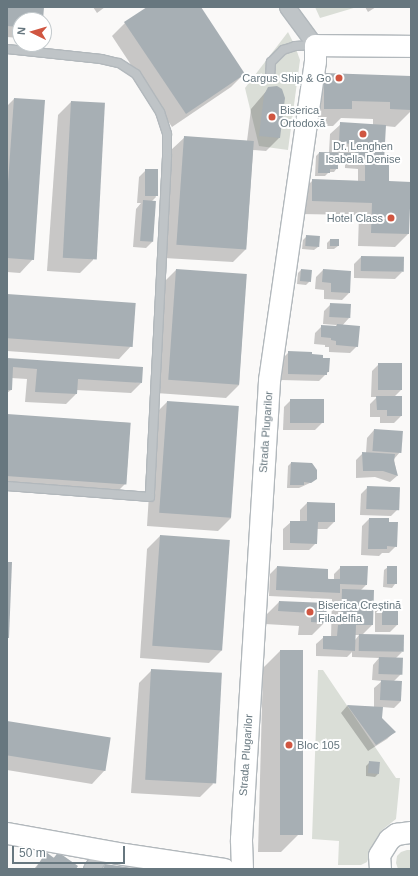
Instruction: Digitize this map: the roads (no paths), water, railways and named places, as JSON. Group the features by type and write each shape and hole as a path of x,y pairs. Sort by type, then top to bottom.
{"street":[{"path":"287,7 315,45 411,46"},
{"name":"Strada Plugarilor","path":"242,869 240,839 269,380 315,62 315,45"},
{"path":"380,869 379,855 389,839 396,834 411,832"},
{"path":"7,833 224,869"},
{"path":"91,869 104,850"}],"lane":[{"path":"270,79 271,62 283,50 295,46 315,45"},
{"path":"7,49 101,59 119,63 136,74 160,112 167,134 167,157 150,497 7,486"}],"place":[{"name":"Cargus Ship & Go","path":"339,78"},
{"name":"Biserica Ortodoxă","path":"272,117"},
{"name":"Dr. Lenghen Isabella Denise","path":"363,134"},
{"name":"Hotel Class","path":"391,218"},
{"name":"Biserica Creștină Filadelfia","path":"310,612"},
{"name":"Bloc 105","path":"289,745"}]}
